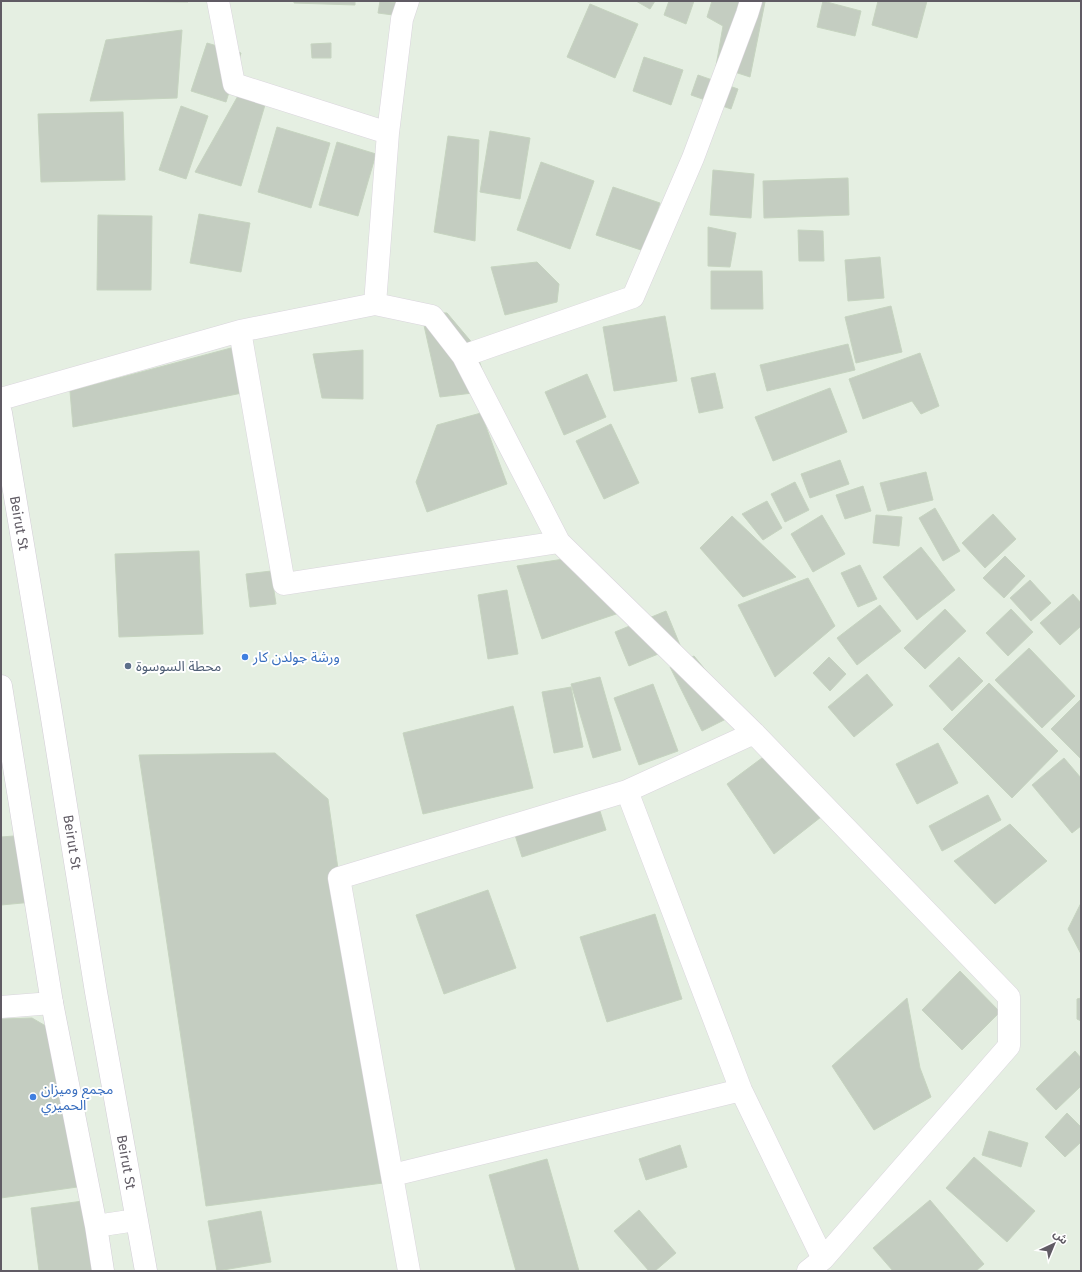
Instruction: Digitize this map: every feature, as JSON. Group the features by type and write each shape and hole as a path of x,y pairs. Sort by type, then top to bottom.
{"street":[{"path":"218,1 234,84 388,133"},
{"path":"375,304 388,133 402,19 408,1"},
{"path":"463,356 633,297 693,158 751,1"},
{"path":"1,399 240,331 375,304 432,316 463,356 559,542 754,733 1009,997 1009,1046 815,1265 741,1090 627,790"},
{"path":"240,331 284,584 559,542"},
{"name":"Beirut St","path":"1,413 96,992 146,1271"},
{"path":"1,686 52,1003 96,1226 103,1271"},
{"path":"410,1271 339,878 627,790 754,733"},
{"path":"1,1007 52,1003"},
{"path":"393,1174 741,1090"},
{"path":"96,1226 136,1220"}],"building":[{"path":"97,1 188,1 188,2"},
{"path":"294,1 355,1 355,5 294,3"},
{"path":"380,1 410,4 408,17 378,13"},
{"path":"636,1 655,1 650,9"},
{"path":"669,1 694,1 686,24 664,15"},
{"path":"712,1 765,2 750,77 716,66 723,26 707,17"},
{"path":"823,1 861,11 855,36 817,27"},
{"path":"878,1 927,1 917,38 872,25"},
{"path":"590,4 638,24 615,78 567,57"},
{"path":"182,30 177,98 90,101 106,40"},
{"path":"207,43 241,53 226,102 191,91"},
{"path":"331,43 331,58 312,58 311,44"},
{"path":"644,57 683,70 671,105 633,91"},
{"path":"698,75 738,89 731,109 691,95"},
{"path":"239,94 265,105 241,186 195,172"},
{"path":"181,106 208,116 186,179 159,170"},
{"path":"123,112 125,180 41,182 38,114"},
{"path":"277,127 330,143 311,208 258,192"},
{"path":"490,131 530,138 520,199 480,192"},
{"path":"448,136 479,140 475,241 434,232"},
{"path":"337,142 376,154 358,216 319,205"},
{"path":"541,162 594,181 570,249 517,230"},
{"path":"713,170 754,174 751,218 710,215"},
{"path":"848,178 849,215 764,218 763,181"},
{"path":"613,187 660,203 644,251 596,235"},
{"path":"199,214 250,223 241,272 190,263"},
{"path":"98,215 152,216 151,290 97,290"},
{"path":"708,227 736,233 730,267 708,266"},
{"path":"798,230 823,231 824,261 799,261"},
{"path":"880,257 884,298 848,301 845,260"},
{"path":"537,262 559,284 557,302 505,315 491,267"},
{"path":"711,271 762,271 763,309 711,309"},
{"path":"891,306 902,352 856,363 845,317"},
{"path":"421,312 447,313 474,345 489,391 440,397"},
{"path":"665,316 677,381 614,391 603,327"},
{"path":"246,344 252,391 73,427 70,391"},
{"path":"848,344 855,370 767,391 760,365"},
{"path":"363,350 363,399 322,398 313,354"},
{"path":"920,353 939,406 921,414 912,401 863,419 849,379"},
{"path":"715,373 723,408 699,413 691,378"},
{"path":"587,374 606,417 564,435 545,392"},
{"path":"830,388 847,432 773,461 755,417"},
{"path":"481,413 507,484 427,512 416,482 437,425"},
{"path":"611,424 639,483 604,499 576,441"},
{"path":"840,460 849,484 810,498 801,474"},
{"path":"926,472 933,500 888,511 880,483"},
{"path":"795,482 809,510 785,522 771,494"},
{"path":"863,486 871,511 845,519 836,495"},
{"path":"767,501 782,528 763,540 742,514"},
{"path":"935,508 960,551 943,561 919,518"},
{"path":"993,514 1016,539 985,568 962,543"},
{"path":"822,515 845,554 813,572 791,534"},
{"path":"876,515 902,517 899,546 873,543"},
{"path":"732,516 796,577 743,597 700,548"},
{"path":"921,547 955,590 917,620 883,577"},
{"path":"199,551 203,634 119,637 115,554"},
{"path":"1005,556 1025,576 1004,598 983,578"},
{"path":"571,558 625,611 542,639 517,566"},
{"path":"860,565 877,599 858,607 841,573"},
{"path":"271,571 276,604 250,607 246,574"},
{"path":"808,578 835,626 775,677 738,605"},
{"path":"1030,580 1051,603 1031,621 1010,598"},
{"path":"507,590 518,654 488,659 478,595"},
{"path":"1073,594 1081,603 1081,626 1060,645 1040,623"},
{"path":"880,605 901,631 857,665 837,638"},
{"path":"945,609 966,631 925,669 904,648"},
{"path":"1011,609 1033,632 1008,656 986,633"},
{"path":"666,611 680,645 629,666 615,632"},
{"path":"1029,648 1075,696 1042,728 995,680"},
{"path":"694,656 740,712 702,731 670,667"},
{"path":"829,657 846,674 830,691 813,673"},
{"path":"959,657 983,681 952,711 929,686"},
{"path":"867,674 893,705 854,737 828,707"},
{"path":"600,677 621,750 593,758 571,684"},
{"path":"989,683 1058,751 1012,798 943,729"},
{"path":"653,684 678,751 639,765 614,698"},
{"path":"571,687 583,747 554,753 542,692"},
{"path":"1081,699 1081,759 1051,729"},
{"path":"513,706 533,788 423,814 403,733"},
{"path":"938,743 958,783 917,804 896,764"},
{"path":"770,752 821,817 774,854 727,784"},
{"path":"275,753 328,799 383,1183 206,1206 139,755"},
{"path":"1064,758 1081,778 1081,826 1072,833 1032,785"},
{"path":"988,795 1001,820 942,851 929,826"},
{"path":"599,808 606,830 522,857 515,835"},
{"path":"1010,824 1047,861 995,904 954,861"},
{"path":"27,835 33,902 1,905 1,837"},
{"path":"488,890 516,968 444,994 416,915"},
{"path":"1081,903 1081,954 1068,929"},
{"path":"655,914 682,999 607,1022 580,937"},
{"path":"960,971 1000,1012 962,1050 922,1010"},
{"path":"907,998 920,1068 931,1097 874,1130 832,1066"},
{"path":"1081,998 1081,1021 1077,1019 1077,999"},
{"path":"32,1018 68,1039 91,1185 1,1198 1,1019"},
{"path":"1075,1051 1081,1058 1081,1086 1056,1110 1036,1089"},
{"path":"1067,1113 1081,1127 1081,1142 1065,1157 1045,1137"},
{"path":"989,1131 1028,1143 1021,1167 982,1155"},
{"path":"680,1145 687,1167 646,1180 639,1159"},
{"path":"974,1157 1035,1211 1007,1242 946,1188"},
{"path":"547,1159 579,1271 516,1271 489,1175"},
{"path":"98,1199 108,1271 39,1271 31,1208"},
{"path":"930,1200 984,1264 976,1271 893,1271 873,1248"},
{"path":"639,1210 676,1253 655,1271 649,1271 614,1231"},
{"path":"261,1211 271,1262 217,1271 208,1221"}],"place":[{"name":"ورشة جولدن كار","path":"245,657"},
{"name":"محطة السوسوة","path":"128,666"},
{"name":"مجمع وميزان الحميري","path":"33,1097"}]}
